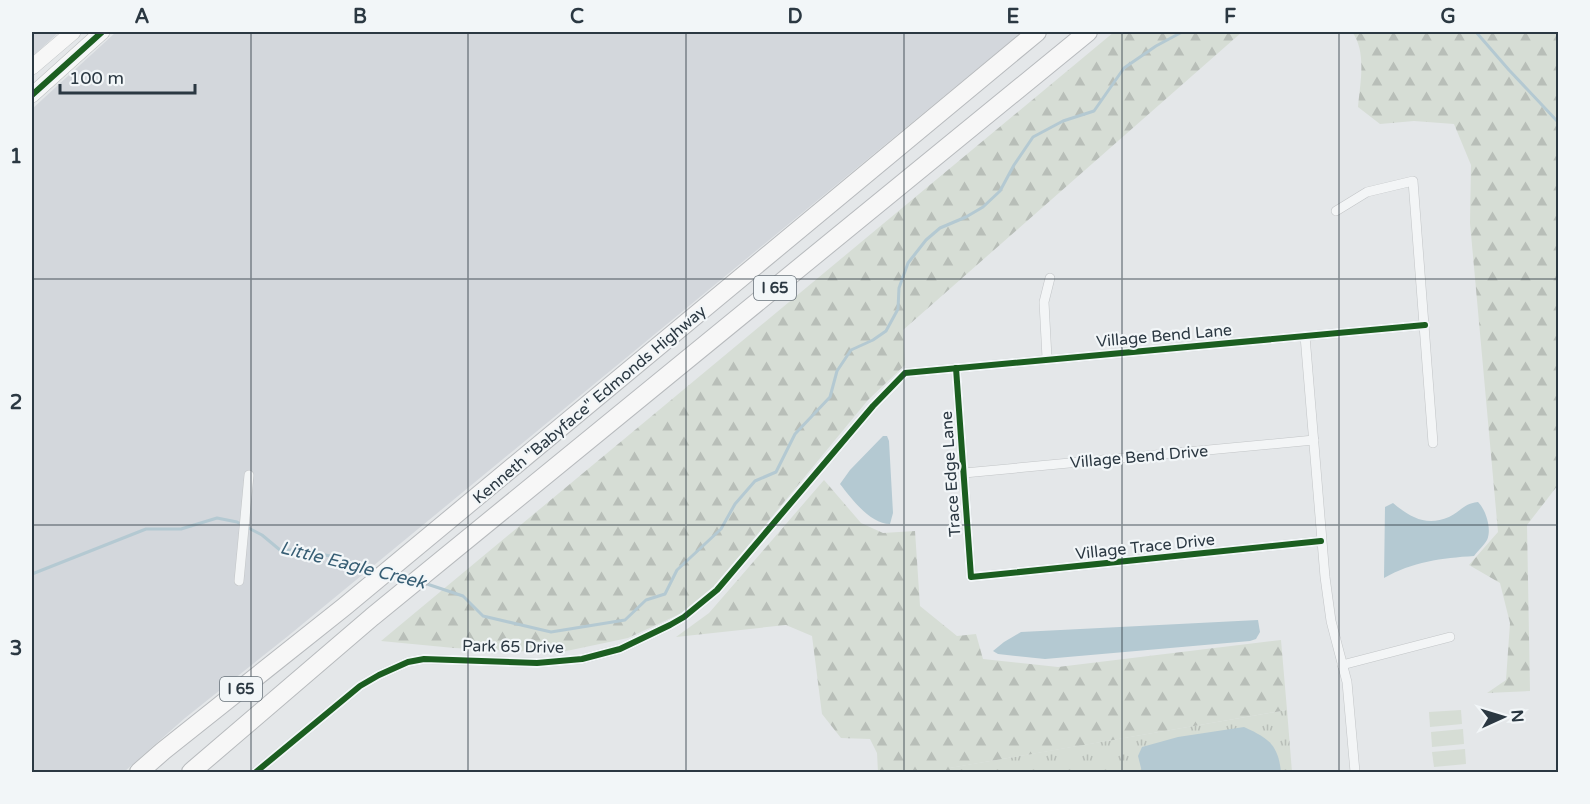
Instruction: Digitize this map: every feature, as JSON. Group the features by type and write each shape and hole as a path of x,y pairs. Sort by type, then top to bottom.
{"highway":[{"name":"Kenneth \"Babyface\" Edmonds Highway","path":"139,772 344,608 1037,32"},
{"name":"Kenneth \"Babyface\" Edmonds Highway","path":"191,772 372,617 1088,32"}],"main road":[{"path":"32,67 73,32"},
{"path":"32,95 102,32"}],"street":[{"path":"1336,211 1367,192 1413,181 1433,443"},
{"path":"1047,358 1044,302 1050,278"},
{"name":"Village Bend Lane","path":"905,373 1047,358 1425,325"},
{"path":"1305,336 1321,541 1331,621 1347,681 1355,772"},
{"name":"Trace Edge Lane","path":"956,368 971,577"},
{"name":"Park 65 Drive","path":"256,772 360,686 408,662 433,658 537,663 582,659 620,649 684,617 717,590 873,406 905,373"},
{"name":"Village Bend Drive","path":"964,473 1314,440"},
{"path":"239,581 249,475"},
{"name":"Village Trace Drive","path":"971,577 1321,541"},
{"path":"1342,665 1450,637"}],"shaded area":[{"path":"32,32 59,32 32,57"},
{"path":"116,32 1022,32 288,636 185,718 124,772 32,772 32,109"}],"green space":[{"path":"1114,32 1242,32 903,330 905,365 868,400 709,593 684,612 628,638 557,653 454,648 381,641"},
{"path":"1352,32 1556,32 1558,42 1558,485 1527,525 1530,691 1487,693 1506,680 1510,623 1500,583 1469,565 1498,532 1470,223 1471,165 1454,124 1414,121 1380,124 1358,107 1361,58 1360,48"},
{"path":"824,480 861,523 883,533 915,531 920,606 957,636 976,634 983,659 1058,667 1281,640 1287,710 950,768 950,772 878,772 877,753 870,739 841,738 822,714 812,636 786,625 676,637 709,613"},
{"path":"1287,710 1292,772 950,772 949,768"},
{"path":"1461,710 1462,724 1430,727 1429,712"},
{"path":"1463,729 1464,744 1432,747 1431,732"},
{"path":"1465,749 1466,764 1434,767 1432,752"}],"water":[{"path":"883,436 887,436 889,441 893,513 890,524 875,520 868,515 840,484 850,470"},
{"path":"1478,502 1486,515 1489,531 1487,540 1474,556 1428,562 1405,568 1384,578 1385,507 1393,503 1412,516 1433,521 1449,517 1465,506"},
{"path":"1258,620 1260,632 1256,639 1250,641 1045,659 998,654 993,651 1021,632"},
{"path":"1244,727 1270,743 1280,762 1281,772 1142,772 1138,756 1142,747 1178,737"}],"waterway":[{"name":"Little Eagle Creek","path":"424,583 463,596 483,616 551,632 625,620 646,600 665,594 677,570 721,529 735,504 755,481 776,472 795,434 830,397 837,371 851,350 886,331 898,309 899,288 908,263 926,240 940,228 983,207 1000,191 1033,137 1063,121 1094,111 1124,68 1156,46 1182,32"},
{"path":"1476,32 1558,122"},
{"name":"Little Eagle Creek","path":"32,574 146,529 181,529 217,518 237,522 262,535 280,550 301,550 380,570"},
{"name":"Little Eagle Creek","path":"395,574 409,578"}],"cycle path":[{"path":"32,95 102,32"},
{"path":"256,772 360,686 408,662 424,659 537,663 582,659 620,649 684,617 717,590 873,406 905,373 1425,325"},
{"path":"956,368 971,577 1321,541"}]}
